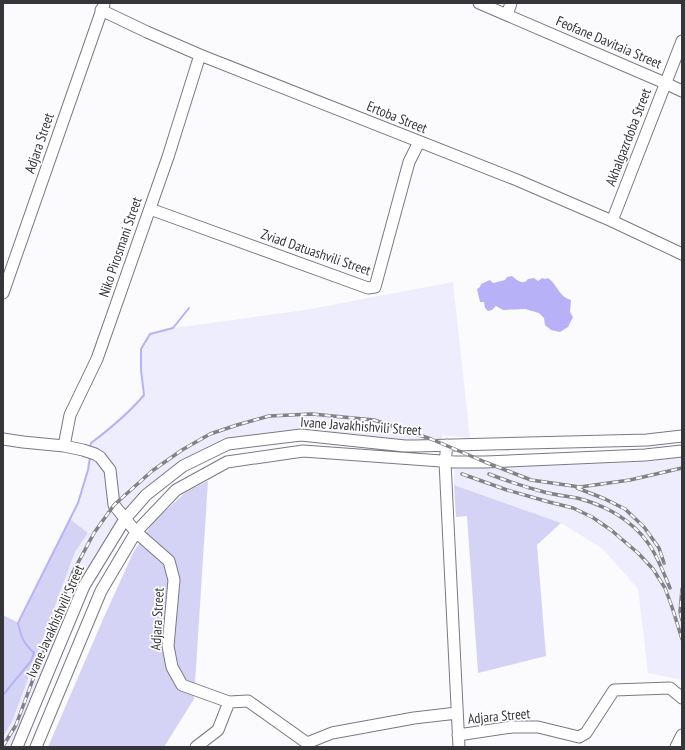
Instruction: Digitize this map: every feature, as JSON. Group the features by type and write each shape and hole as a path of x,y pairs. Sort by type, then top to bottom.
{"street":[{"name":"Feofane Davitaia Street","path":"479,3 682,91"},
{"path":"507,15 511,3"},
{"name":"Ertoba Street","path":"103,6 147,32 200,55 517,180 612,221 682,254"},
{"name":"Adjara Street","path":"3,293 103,6"},
{"name":"Akhalgazrdoba Street","path":"612,221 682,41"},
{"name":"Niko Pirosmani Street","path":"64,446 70,415 97,359 168,157 200,55"},
{"name":"Zviad Datuashvili Street","path":"150,209 368,288 375,287 409,162 419,142"},
{"name":"Ivane Javakhishvili Street","path":"16,747 84,586 125,518 146,495 183,466 228,444 301,436 405,446 447,446 647,440 682,436"},
{"path":"3,439 64,446"},
{"name":"Adjara Street","path":"64,446 83,450 100,457 110,470 114,505 136,532 169,561 174,580 168,646 172,667 182,685 229,702 248,701 307,743 332,733 414,718 457,713"},
{"path":"447,446 445,462 459,747"},
{"path":"36,747 101,591 136,532 176,490 227,462 303,451 445,462 485,462 646,455 682,451"},
{"name":"Adjara Street","path":"458,735 512,727 538,727 579,736 586,732 614,690 670,688 682,698"},
{"path":"196,747 218,730 229,702"},
{"path":"676,747 682,735"}],"shaded area":[{"path":"512,276 518,281 522,282 534,278 538,281 542,278 548,278 564,296 571,300 570,312 573,317 568,327 560,332 551,330 545,325 544,318 539,313 525,309 503,310 496,306 492,310 488,311 485,308 484,302 480,302 477,289 481,284 490,280 493,283 505,280 507,277"},
{"path":"453,282 470,438 442,435 443,444 299,431 246,436 203,450 125,512 111,530 87,574 12,747 3,747 3,736 12,722 75,552 88,533 70,519 78,503 88,470 91,443 115,425 144,395 141,370 141,349 150,334 173,328 305,310"},
{"path":"682,457 682,680 648,673 638,589 603,549 561,523 454,485 454,469 646,462"},
{"path":"208,481 194,699 164,747 48,747 134,551 154,521 186,492"},
{"path":"454,485 561,523 537,545 546,656 478,673 467,516 456,517"},
{"path":"70,519 88,533 75,552 12,722 3,736 3,615 19,623"}],"waterway":[{"path":"90,448 91,443 119,420 144,395 141,370 141,349 150,334 173,328 189,308"},
{"path":"3,695 31,661 34,653 23,640 18,623 78,503 88,470 90,457"}],"railway":[{"path":"3,746 16,725 73,572 94,533 114,505 152,471 182,450 210,434 269,416 312,414 374,420 431,439 531,480 580,487 630,480 682,468"},
{"path":"462,474 507,490 573,508 592,517 611,530 638,553 653,569 665,588 682,639"},
{"path":"489,474 537,490 587,501 617,514 634,527 648,543 670,588"},
{"path":"577,488 625,509 644,527 659,548 664,563"},
{"path":"682,589 680,612 682,620"}]}
